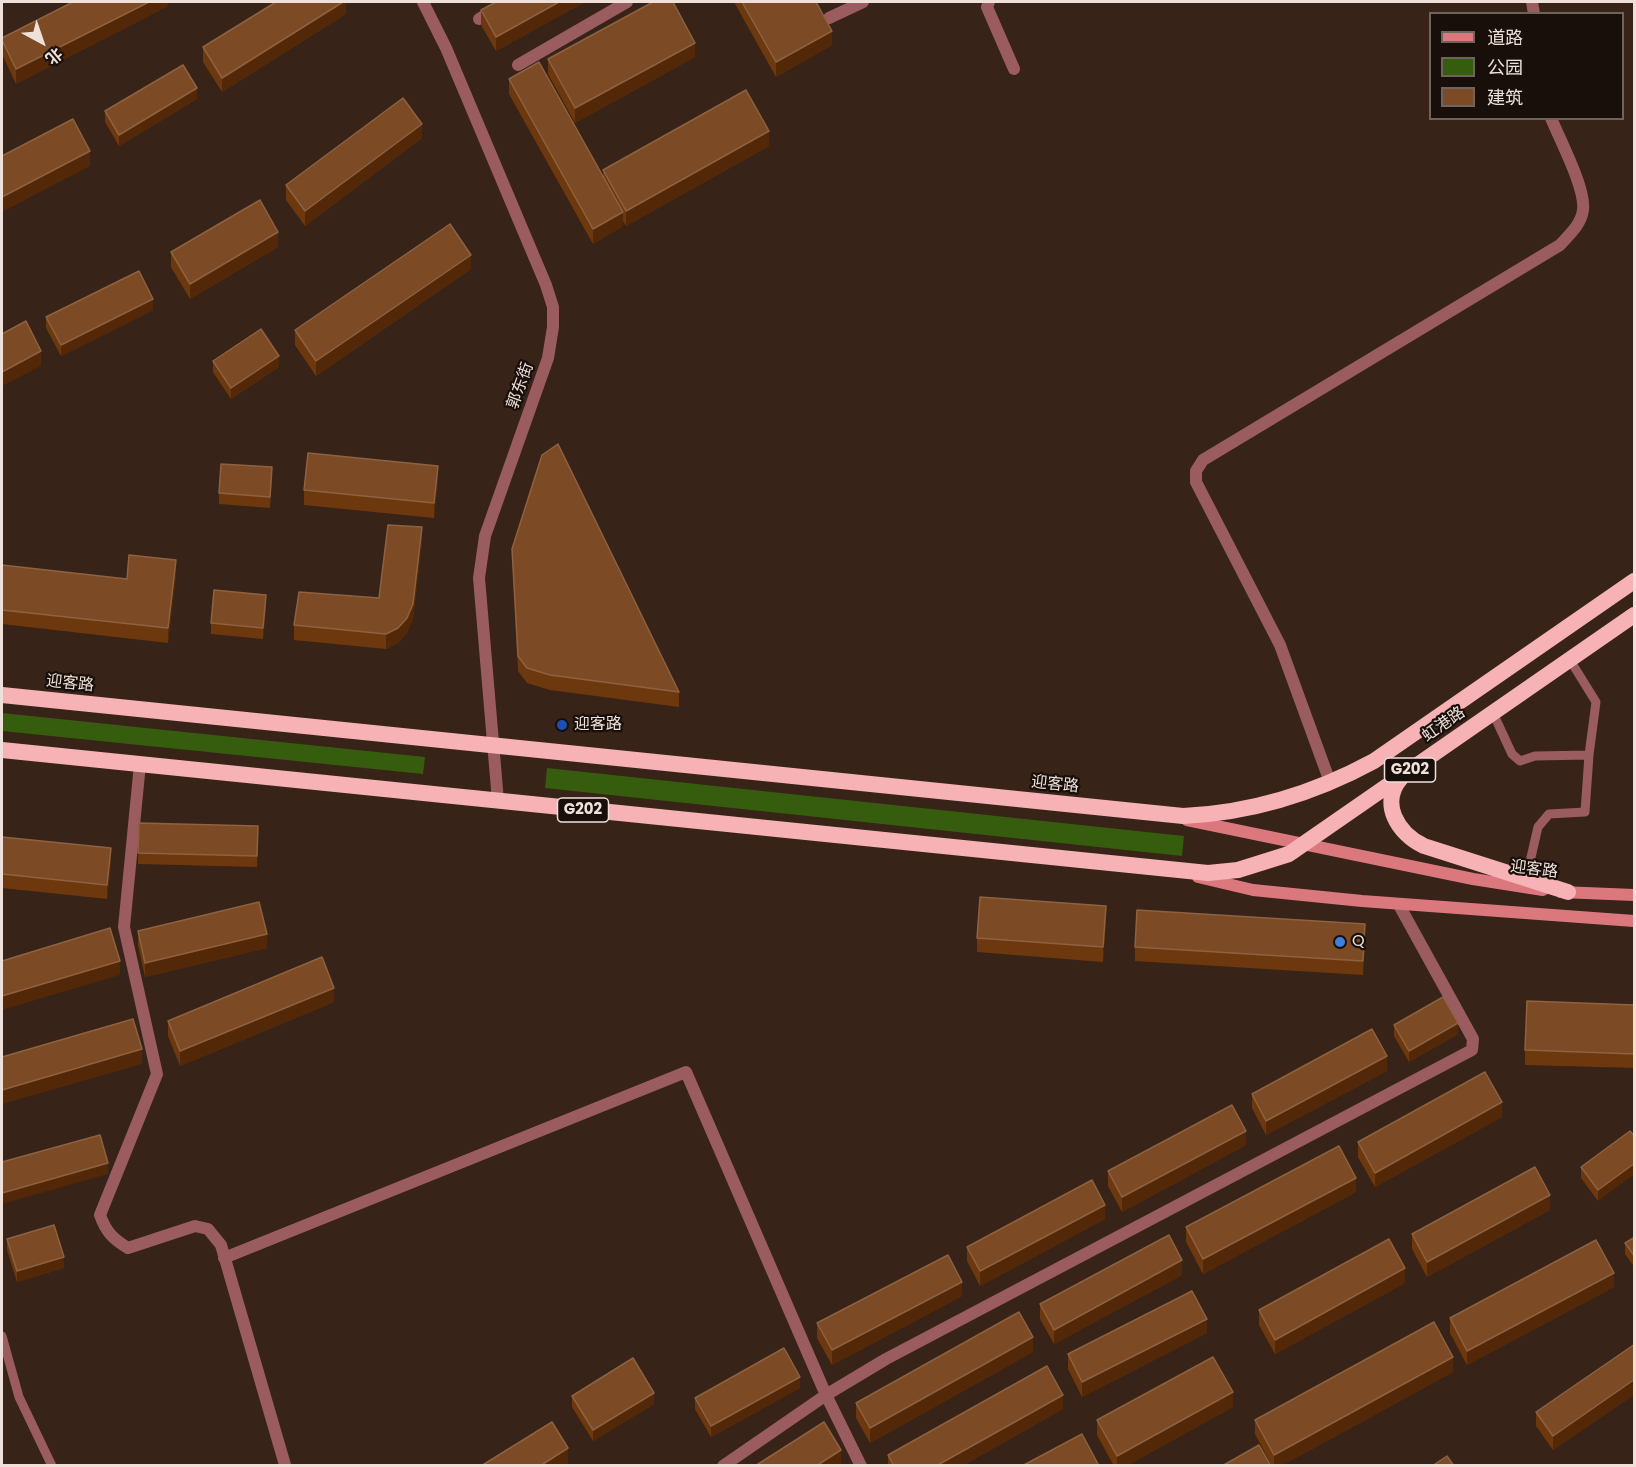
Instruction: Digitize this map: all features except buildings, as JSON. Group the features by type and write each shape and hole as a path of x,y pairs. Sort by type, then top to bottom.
{"highway":[{"name":"虹港路","path":"1157,813 1183,816 1218,814 1278,800 1330,782 1374,761 1635,581"},
{"name":"虹港路","path":"1165,869 1208,873 1238,870 1289,854 1634,616"},
{"name":"迎客路","path":"2,695 1157,813"},
{"name":"G202","path":"2,750 1165,869"},
{"path":"1405,774 1396,783 1392,794 1392,806 1395,820 1411,840 1568,892"}],"main road":[{"name":"迎客路","path":"1157,813 1523,888 1635,895"},
{"path":"1165,869 1253,890 1399,905 1635,921"}],"street":[{"name":"郭东街","path":"423,2 446,48 546,285 553,307 553,327 548,358 485,536 479,578 498,801"},
{"path":"479,19 506,2"},
{"path":"518,65 627,2"},
{"path":"829,18 863,2"},
{"path":"989,2 987,7 1014,69"},
{"path":"1330,782 1280,645 1196,482 1196,471 1203,460 1560,245 1575,229 1583,210 1582,192 1552,120"},
{"path":"141,764 124,927 157,1074 100,1215 106,1231 128,1248 195,1226 208,1229 221,1245 285,1465"},
{"path":"723,1466 826,1395 896,1354 1472,1050 1473,1039 1399,905"},
{"path":"225,1258 686,1072 826,1395 861,1466"}],"lane":[{"path":"1526,879 1538,827 1549,814 1585,812 1596,702 1570,660"},
{"path":"1493,713 1512,754 1520,761 1535,756 1589,755"},
{"path":"2,1336 19,1397 52,1466"}],"green space":[{"path":"2,713 425,757 423,774 2,731"},
{"path":"547,768 1184,836 1182,856 545,788"}],"place":[{"name":"迎客路","path":"562,725"},
{"name":"Q","path":"1340,942"}]}
